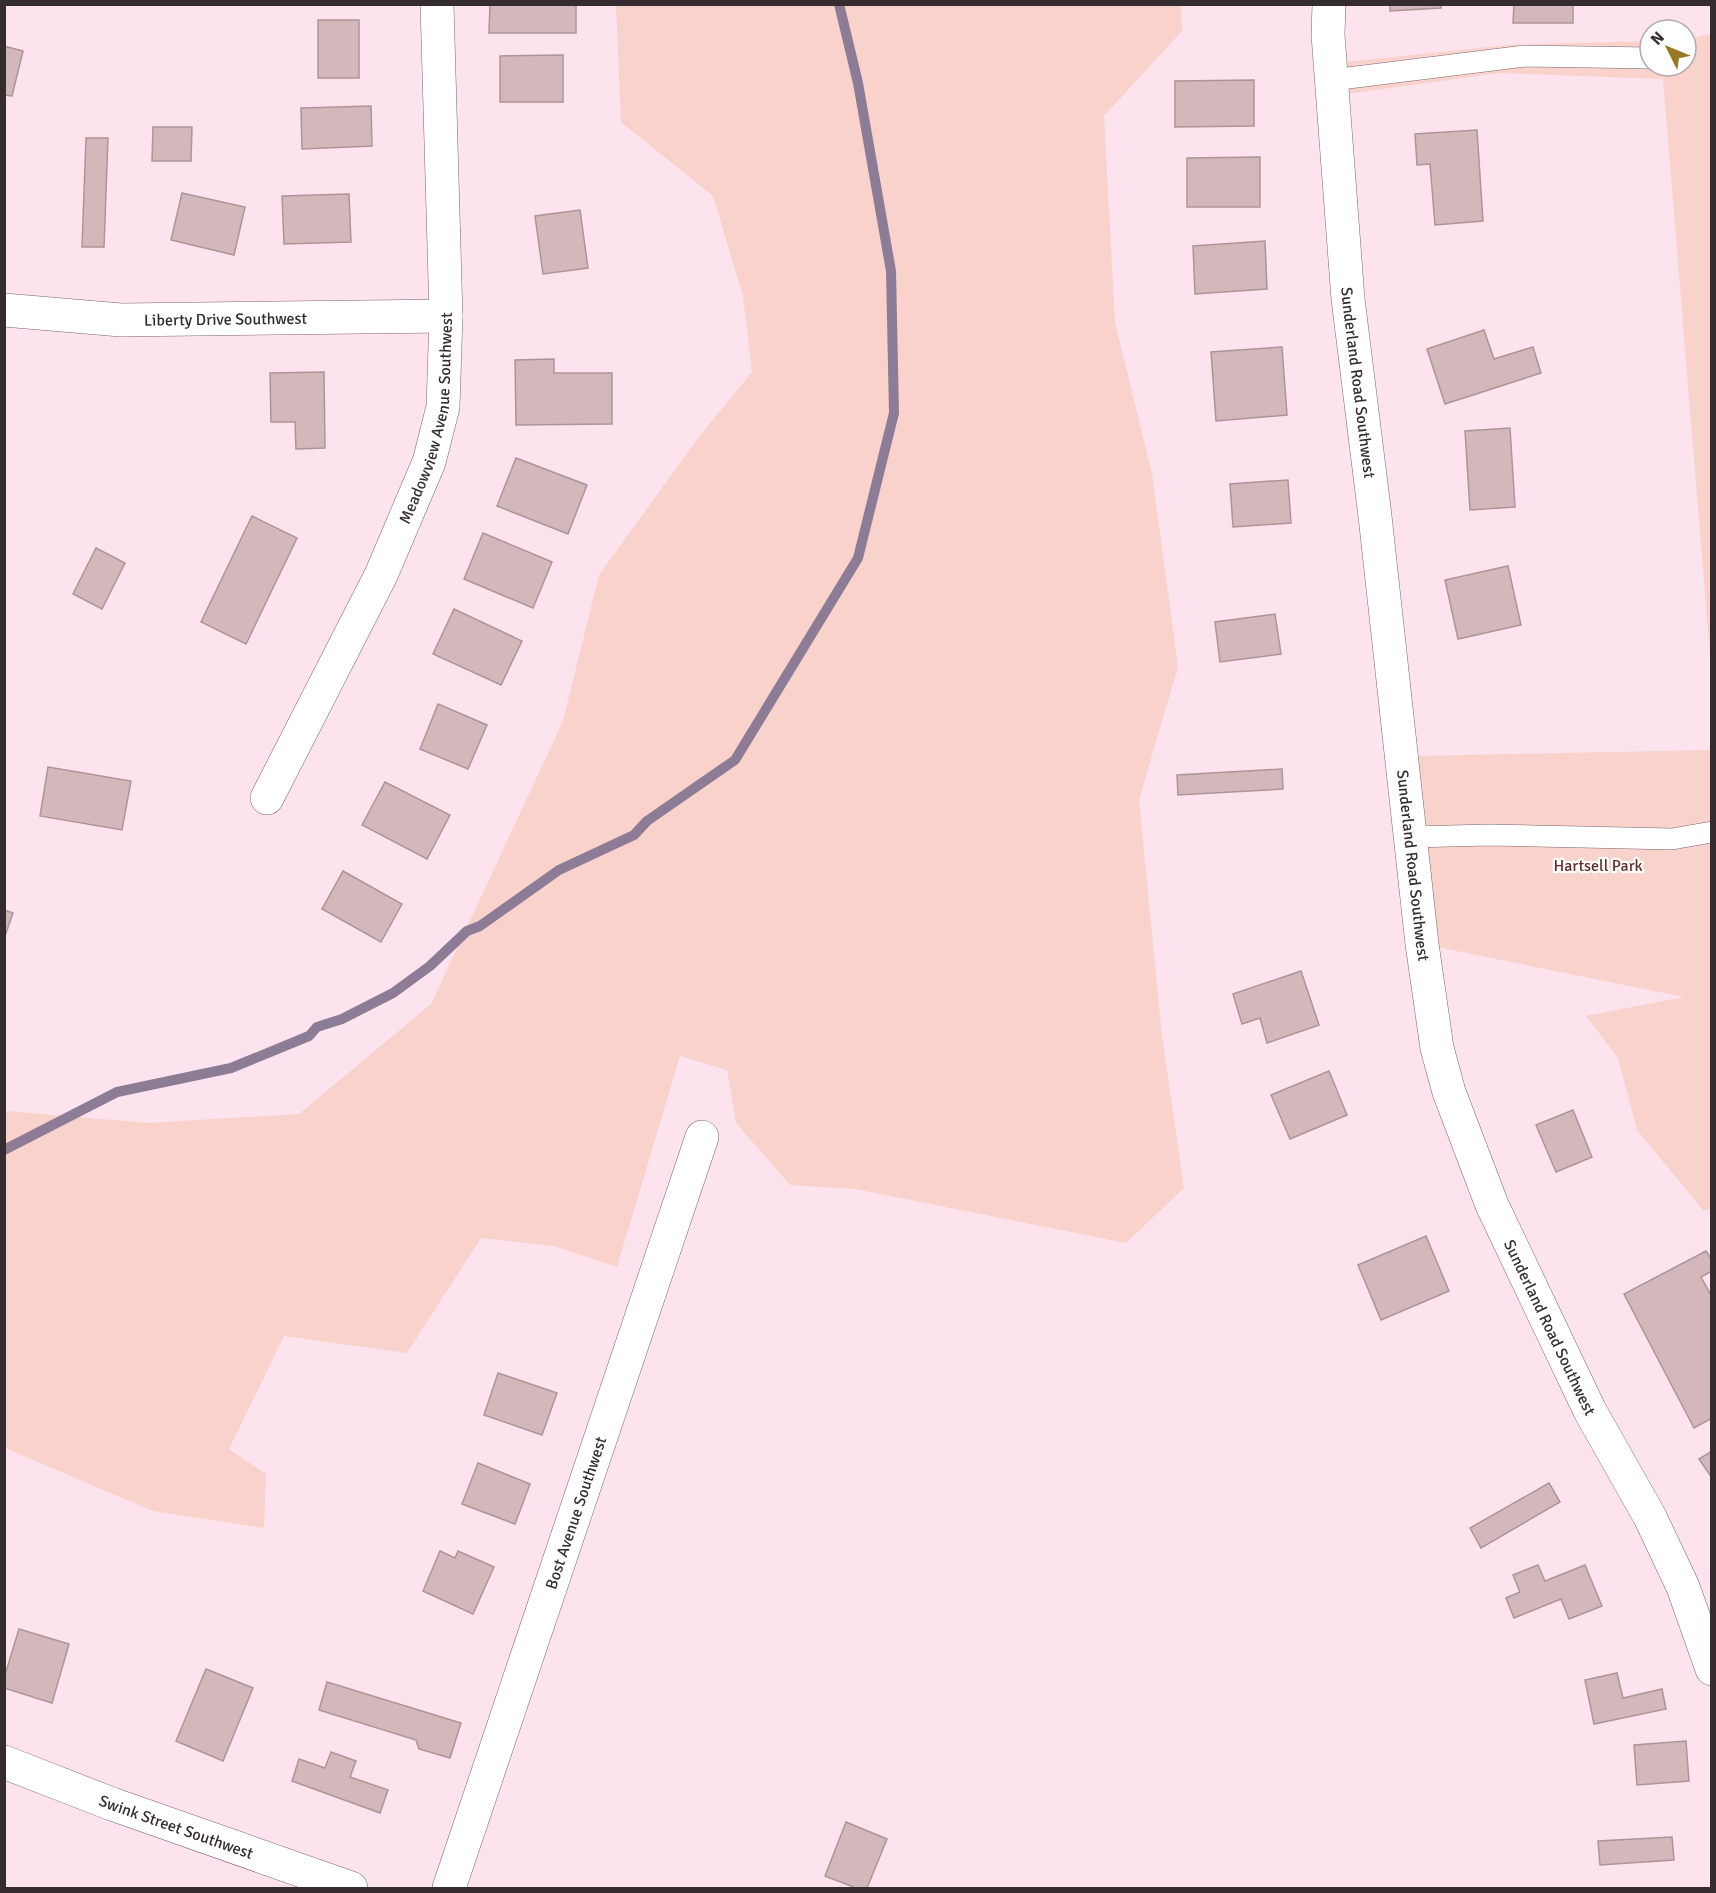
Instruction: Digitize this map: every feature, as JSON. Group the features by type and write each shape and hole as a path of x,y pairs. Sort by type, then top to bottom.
{"street":[{"name":"Meadowview Avenue Southwest","path":"267,798 381,574 429,462 443,407 446,316 437,4"},
{"name":"Sunderland Road Southwest","path":"1329,4 1332,80 1348,299 1437,1048 1449,1092 1492,1205 1590,1411 1650,1517 1673,1567 1712,1669"},
{"name":"Liberty Drive Southwest","path":"4,310 121,320 446,316"},
{"name":"Bost Avenue Southwest","path":"449,1888 702,1137"},
{"name":"Swink Street Southwest","path":"4,1762 112,1804 351,1888"}],"lane":[{"path":"1332,80 1525,56 1638,58"},
{"path":"1411,837 1489,835 1672,839 1712,832"}],"green space":[{"path":"616,5 1181,5 1182,31 1104,116 1115,323 1152,473 1178,667 1139,800 1162,1036 1184,1188 1126,1243 855,1189 790,1185 736,1123 727,1070 680,1056 617,1267 554,1246 481,1238 407,1353 284,1336 229,1449 266,1474 264,1528 153,1511 5,1448 5,1111 148,1123 299,1114 431,1004 563,721 599,575 701,434 752,372 743,296 713,196 621,122"},
{"path":"1711,34 1711,667 1663,79 1499,73 1347,94 1344,62 1509,45 1638,41 1638,78 1698,78 1698,37"},
{"name":"Hartsell Park","path":"1711,750 1711,1209 1703,1210 1637,1130 1618,1058 1586,1016 1684,997 1422,944 1416,756"}],"building":[{"path":"490,4 576,4 576,33 489,33"},
{"path":"1390,4 1441,4 1441,8 1390,11"},
{"path":"1514,4 1573,4 1573,23 1513,23"},
{"path":"318,20 359,20 359,78 318,78"},
{"path":"4,46 23,51 12,96 4,95"},
{"path":"563,55 563,102 500,102 500,56"},
{"path":"1254,80 1254,126 1175,127 1175,81"},
{"path":"371,106 372,146 302,149 301,108"},
{"path":"153,127 192,127 191,161 152,161"},
{"path":"1477,130 1483,221 1435,225 1430,164 1417,165 1415,134"},
{"path":"86,138 108,138 104,247 82,247"},
{"path":"1260,157 1260,207 1187,207 1187,158"},
{"path":"182,193 245,207 234,255 171,240"},
{"path":"349,194 351,242 284,244 282,196"},
{"path":"580,210 588,268 543,274 535,216"},
{"path":"1265,241 1267,289 1195,294 1193,246"},
{"path":"1484,330 1494,359 1533,347 1541,373 1445,404 1427,349"},
{"path":"1282,347 1287,415 1216,421 1211,352"},
{"path":"554,359 554,373 612,373 612,424 516,425 515,360"},
{"path":"324,372 325,448 296,449 295,422 271,422 270,373"},
{"path":"1510,428 1515,507 1470,510 1465,431"},
{"path":"516,458 587,485 568,534 497,506"},
{"path":"1288,480 1291,523 1233,527 1230,484"},
{"path":"252,516 297,538 246,644 201,622"},
{"path":"483,533 552,562 533,608 464,579"},
{"path":"96,548 125,563 102,609 73,594"},
{"path":"1508,566 1521,625 1458,639 1445,580"},
{"path":"454,609 522,641 501,685 433,654"},
{"path":"1275,614 1281,654 1220,662 1215,622"},
{"path":"438,704 487,725 468,769 420,749"},
{"path":"48,767 131,781 122,830 40,816"},
{"path":"1282,769 1283,789 1178,795 1177,775"},
{"path":"385,782 450,815 427,859 362,825"},
{"path":"343,871 402,904 381,942 322,909"},
{"path":"4,910 13,913 4,939"},
{"path":"1301,971 1319,1025 1267,1043 1260,1018 1242,1024 1233,994"},
{"path":"1329,1071 1347,1115 1290,1139 1271,1095"},
{"path":"1573,1110 1592,1157 1556,1172 1536,1125"},
{"path":"1426,1236 1449,1291 1381,1320 1358,1265"},
{"path":"1706,1251 1712,1260 1712,1271 1701,1277 1712,1297 1712,1418 1694,1428 1624,1294"},
{"path":"498,1373 557,1393 542,1435 484,1415"},
{"path":"1712,1451 1712,1478 1699,1459"},
{"path":"478,1463 530,1484 515,1524 462,1504"},
{"path":"1549,1483 1560,1502 1481,1548 1470,1528"},
{"path":"440,1551 455,1558 458,1551 494,1567 473,1614 423,1591"},
{"path":"1538,1565 1545,1581 1585,1565 1602,1606 1569,1619 1561,1599 1514,1618 1506,1598 1520,1592 1513,1575"},
{"path":"19,1629 69,1644 52,1703 4,1688 4,1678"},
{"path":"206,1669 253,1688 223,1761 176,1741"},
{"path":"1617,1673 1623,1698 1662,1689 1666,1709 1594,1724 1585,1680"},
{"path":"327,1682 461,1723 450,1758 419,1749 416,1740 319,1710"},
{"path":"1686,1741 1689,1781 1637,1785 1634,1745"},
{"path":"331,1752 356,1761 350,1777 388,1790 380,1813 292,1781 299,1759 325,1768"},
{"path":"846,1822 887,1839 867,1888 856,1888 825,1876"},
{"path":"1672,1837 1674,1860 1600,1865 1598,1841"}],"waterway":[{"path":"4,1150 117,1092 231,1068 309,1036 317,1027 342,1019 393,993 430,966 467,931 480,926 559,870 634,835 647,821 735,760 858,558 894,413 891,271 858,83 839,4"}]}
